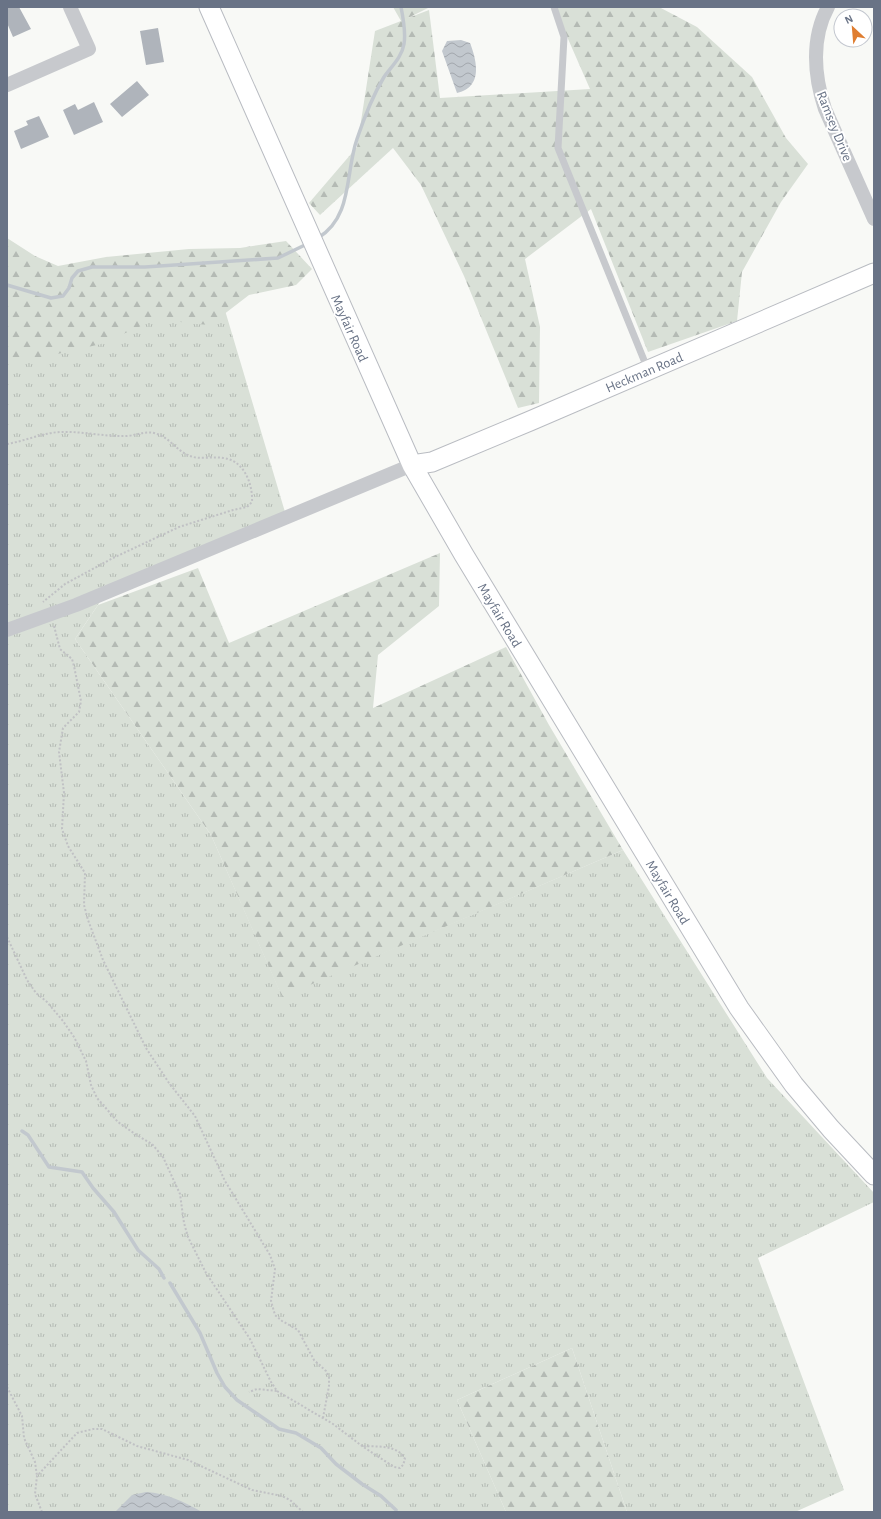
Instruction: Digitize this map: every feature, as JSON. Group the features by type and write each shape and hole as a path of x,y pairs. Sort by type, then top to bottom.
{"street":[{"path":"7,85 89,50 70,7"},
{"name":"Mayfair Road","path":"210,7 316,252 412,465 468,562 739,1008 794,1085 831,1129 874,1175"},
{"name":"Ramsey Drive","path":"828,7 819,32 816,49 816,73 820,93 825,109 874,219"},
{"name":"Heckman Road","path":"412,465 432,462 874,272"},
{"path":"7,630 76,605 412,465"}],"lane":[{"path":"554,7 564,37 558,148 648,370"}],"path":[{"path":"7,444 46,433 60,432 116,436 149,432 158,434 190,457 224,458 232,460 242,467 247,475 253,494 252,502 247,507 179,527 113,558 65,584 43,603"},
{"path":"54,625 60,649 72,659 81,701 79,712 63,728 59,752 64,793 62,829 68,846 84,873 84,906 88,920 103,960 146,1048 169,1084 195,1116 225,1181 270,1255 275,1269 271,1301 275,1315 282,1321 298,1330 314,1360 326,1370 329,1377 329,1386 323,1418"},
{"path":"7,938 27,980 36,993 47,1002 63,1021 74,1038 86,1061 91,1086 97,1098 118,1122 152,1144 163,1157 180,1194 184,1223 188,1237 206,1273 250,1339 270,1382 277,1391 323,1418 362,1446 394,1467 400,1468 403,1465 405,1459 398,1450 388,1447 362,1446"},
{"path":"7,1387 22,1416 24,1438 35,1462 35,1494 42,1512"},
{"path":"249,1392 257,1389 277,1391"},
{"path":"36,1476 77,1433 93,1428 102,1429 137,1446 188,1460 252,1490 282,1496 290,1500 303,1512"}],"green space":[{"path":"393,7 430,7 408,18 429,10 440,98 590,89 554,7 659,7 697,27 752,77 786,138 808,164 781,202 742,272 737,321 648,352 591,209 525,259 540,327 539,403 518,408 464,276 421,185 393,148 320,215 309,203 357,147 375,31 401,21"},
{"path":"7,238 35,256 58,266 106,257 189,249 240,248 286,241 312,269 296,285 249,295 210,325 185,323 161,317 101,344 31,360 7,363"},
{"path":"213,270 285,512 112,584 75,639 211,835 282,996 623,850 767,1078 874,1193 874,1202 758,1258 844,1490 795,1512 627,1512 572,1348 457,1400 506,1512 7,1512 7,300"},
{"path":"440,553 439,606 378,655 373,708 506,647 549,725 623,850 282,997 211,835 75,639 98,605 198,568 229,643"},
{"path":"572,1348 627,1512 506,1512 457,1400"}],"water":[{"path":"461,40 470,43 475,58 476,72 471,85 465,90 457,93 442,51 447,41"},
{"path":"146,1492 168,1496 202,1512 115,1512 132,1495"}],"building":[{"path":"7,7 19,7 31,29 13,37 7,23"},
{"path":"158,28 164,62 146,65 140,31"},
{"path":"137,81 149,95 122,117 110,104"},
{"path":"94,102 103,122 74,135 63,110 75,104 78,110"},
{"path":"39,116 49,137 21,149 14,131 28,125 26,121"}],"waterway":[{"path":"318,238 329,229 343,206 353,152 365,115 384,77 399,58 403,49 405,40 401,7"},
{"path":"7,285 51,298 63,296 69,288 72,278 78,271 92,267 145,267 278,258 307,244"},
{"path":"22,1131 28,1135 49,1167 82,1172 93,1188 114,1212 138,1250 159,1269 164,1278"},
{"path":"170,1283 200,1333 217,1373 225,1387 237,1400 279,1429 296,1433 321,1448 336,1464 362,1484 381,1496 396,1510"}]}
